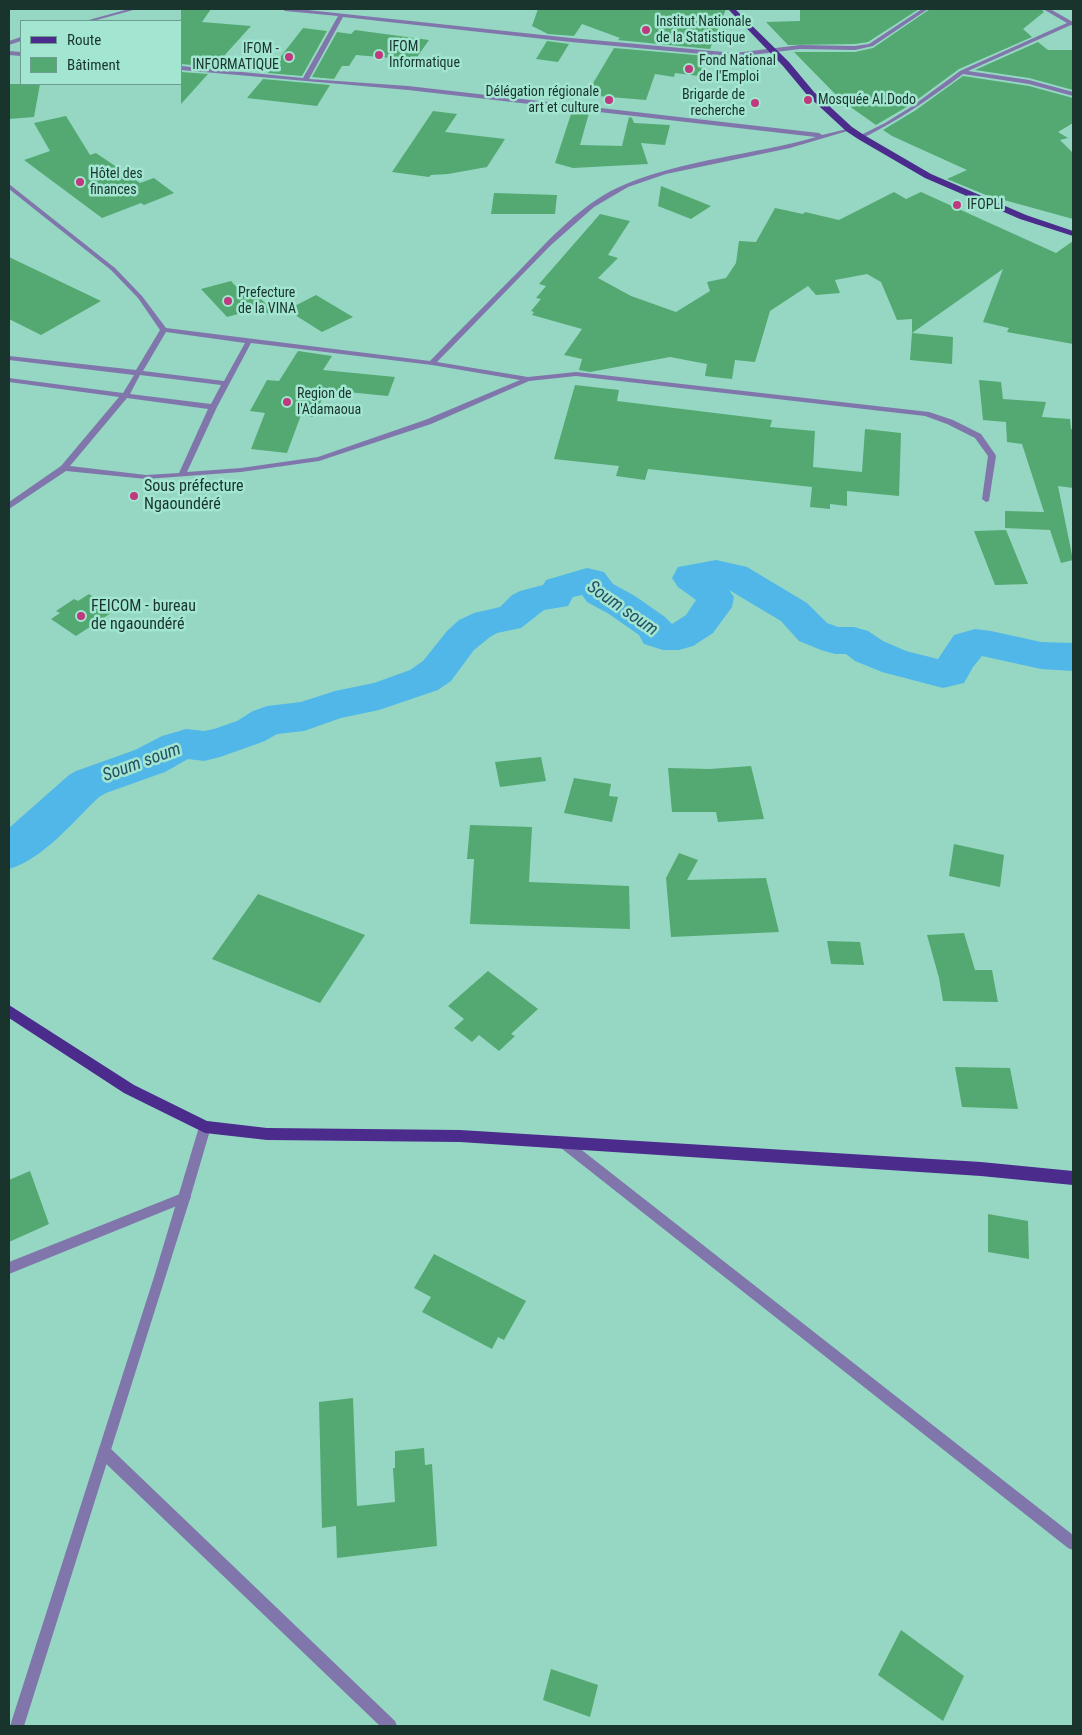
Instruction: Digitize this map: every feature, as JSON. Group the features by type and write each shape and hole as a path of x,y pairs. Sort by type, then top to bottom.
{"main road":[{"path":"731,9 786,64 811,94 849,129 861,137 928,176 1023,217 1073,234"},
{"path":"9,1011 129,1089 205,1127 267,1134 460,1136 982,1169 1073,1178"}],"street":[{"path":"92,20 134,9"},
{"path":"285,9 571,40 735,55 772,52 800,47 855,48 871,45 925,9"},
{"path":"1046,9 1072,23"},
{"path":"305,80 342,15"},
{"path":"861,137 887,124 912,108 962,72 1072,23"},
{"path":"182,68 408,88 824,136"},
{"path":"962,72 1029,82 1073,94"},
{"path":"432,363 548,246 592,206 626,186 664,172 790,146 849,129"},
{"path":"9,186 113,269 140,297 164,330 432,363 528,379 576,374 926,414 950,422 978,436 992,456 986,499"},
{"path":"9,506 64,468 125,395 164,330"},
{"path":"182,475 213,406 249,341"},
{"path":"9,358 226,383"},
{"path":"64,468 146,477 241,470 319,459 428,422 528,379"},
{"path":"9,380 213,406"},
{"path":"17,1726 50,1617 105,1453 205,1127"},
{"path":"565,1144 1073,1543"},
{"path":"9,1268 185,1197"},
{"path":"105,1453 390,1726"}],"building":[{"path":"181,9 211,9 202,22 251,26 214,67 182,64"},
{"path":"538,9 726,9 710,49 618,40 620,38 582,24 574,36 548,34 532,26"},
{"path":"800,9 919,9 868,42 855,44 788,45 766,22 800,21"},
{"path":"930,9 1041,9 1044,12 1023,29 1032,37 959,69 910,105 876,125 842,101 794,52 855,52 873,48"},
{"path":"303,28 327,31 302,76 268,73"},
{"path":"355,30 429,40 415,60 356,55 349,66 342,66 334,79 312,77 337,32 351,34"},
{"path":"547,41 569,44 558,62 536,59"},
{"path":"1038,42 1048,50 1073,50 1073,90 1029,78 975,70"},
{"path":"614,48 707,56 699,76 675,73 674,77 655,74 646,100 586,95"},
{"path":"182,72 208,74 181,104"},
{"path":"963,76 1029,86 1073,98 1073,123 1058,132 1068,138 1060,140 1073,153 1073,219 986,195 947,179 967,170 892,136 883,130 916,110"},
{"path":"263,79 330,85 317,106 247,98"},
{"path":"9,84 40,85 34,117 9,119"},
{"path":"433,111 457,114 445,132 505,139 487,167 431,175 429,177 392,172"},
{"path":"572,111 589,113 580,145 622,146 629,117 632,118 634,123 670,125 665,145 641,143 648,164 573,168 555,163"},
{"path":"66,116 90,155 96,153 140,183 154,178 174,193 102,218 24,160 50,151 34,123"},
{"path":"661,186 711,206 691,219 658,206"},
{"path":"894,192 906,199 921,192 1056,253 1073,241 1073,344 1007,332 1009,328 983,322 1003,269 912,333 912,319 897,320 881,282 867,274 835,280 840,293 816,295 808,286 770,311 755,362 735,360 732,379 705,376 707,364 670,357 590,372 579,370 582,359 564,355 582,329 532,315 534,312 531,311 541,299 536,298 546,286 539,284 600,214 630,221 608,255 618,258 598,278 631,296 676,312 710,291 707,282 726,278 736,263 739,241 756,242 775,208 803,214 805,212 839,220"},
{"path":"494,193 557,195 555,214 491,214"},
{"path":"9,257 101,301 41,335 9,319"},
{"path":"231,281 242,293 252,290 275,313 238,314 227,317 201,289"},
{"path":"316,295 353,317 322,332 287,310"},
{"path":"912,333 953,337 952,364 910,360"},
{"path":"298,351 332,356 323,370 395,377 388,396 327,390 313,417 301,415 287,453 251,449 265,413 250,411 267,380 279,381"},
{"path":"979,380 1001,382 1003,399 1046,402 1042,417 1070,419 1071,429 1073,429 1073,488 1058,486 1073,560 1061,563 1050,530 1005,528 1005,511 1044,512 1022,444 1007,442 1006,422 983,420"},
{"path":"575,385 619,390 617,401 772,420 770,427 815,431 813,467 862,472 865,429 901,433 899,496 847,491 847,506 830,504 830,509 810,507 812,487 648,469 645,480 616,476 619,466 554,459"},
{"path":"1006,530 1028,584 995,585 974,531"},
{"name":"FEICOM - bureau de ngaoundéré","path":"89,594 114,611 76,636 51,619 60,613 56,611 74,599 78,601"},
{"path":"541,757 546,781 500,787 495,762"},
{"path":"751,766 764,819 718,822 716,812 672,812 668,768 710,769"},
{"path":"574,778 611,784 609,796 618,797 612,822 564,813"},
{"path":"470,825 532,827 529,882 629,886 630,929 470,924 474,859 467,859"},
{"path":"954,844 1004,855 1000,887 949,876"},
{"path":"679,853 698,860 687,880 766,878 779,932 671,937 666,878"},
{"path":"258,894 365,935 320,1003 212,959"},
{"path":"964,933 975,970 992,970 998,1002 943,1001 939,978 927,935"},
{"path":"827,941 860,942 864,965 831,964"},
{"path":"488,971 538,1009 511,1034 515,1036 499,1051 479,1035 472,1042 454,1028 464,1019 448,1006"},
{"path":"955,1067 1010,1068 1018,1109 962,1107"},
{"path":"30,1171 49,1224 9,1242 9,1180"},
{"path":"988,1214 1028,1221 1029,1259 988,1252"},
{"path":"434,1254 526,1301 504,1340 498,1337 492,1349 422,1312 431,1297 414,1288"},
{"path":"353,1398 357,1506 395,1502 393,1468 395,1468 395,1451 424,1448 425,1465 432,1464 437,1546 337,1558 336,1526 322,1528 319,1402"},
{"path":"901,1630 964,1676 943,1721 878,1675"},
{"path":"551,1669 598,1685 590,1717 543,1700"}],"waterway":[{"name":"Soum soum","path":"9,852 39,828 84,786 91,782 150,761 176,747 186,744 204,746 220,742 251,731 267,721 304,716 335,705 379,696 424,680 437,671 461,641 476,627 492,621 508,619 533,600 555,597 559,589 587,580 591,581 600,593 622,605 652,626 658,635 663,637 679,637 700,624 708,610 713,607 715,597 691,578 691,576 716,572 734,576 794,612 813,632 835,641 854,640 869,651 896,662 943,674 950,673 968,644 975,643 991,644 1041,656 1073,657"}],"place":[{"name":"Institut Nationale de la Statistique","path":"646,30"},
{"name":"IFOM Informatique","path":"379,55"},
{"name":"IFOM - INFORMATIQUE","path":"289,57"},
{"name":"Fond National de l'Emploi","path":"689,69"},
{"name":"Délégation régionale art et culture","path":"609,100"},
{"name":"Mosquée Al.Dodo","path":"808,100"},
{"name":"Brigarde de recherche","path":"755,103"},
{"name":"Hôtel des finances","path":"80,182"},
{"name":"IFOPLI","path":"957,205"},
{"name":"Prefecture de la VINA","path":"228,301"},
{"name":"Region de l'Adamaoua","path":"287,402"},
{"name":"Sous préfecture Ngaoundéré","path":"134,496"},
{"name":"FEICOM - bureau de ngaoundéré","path":"81,616"}]}
